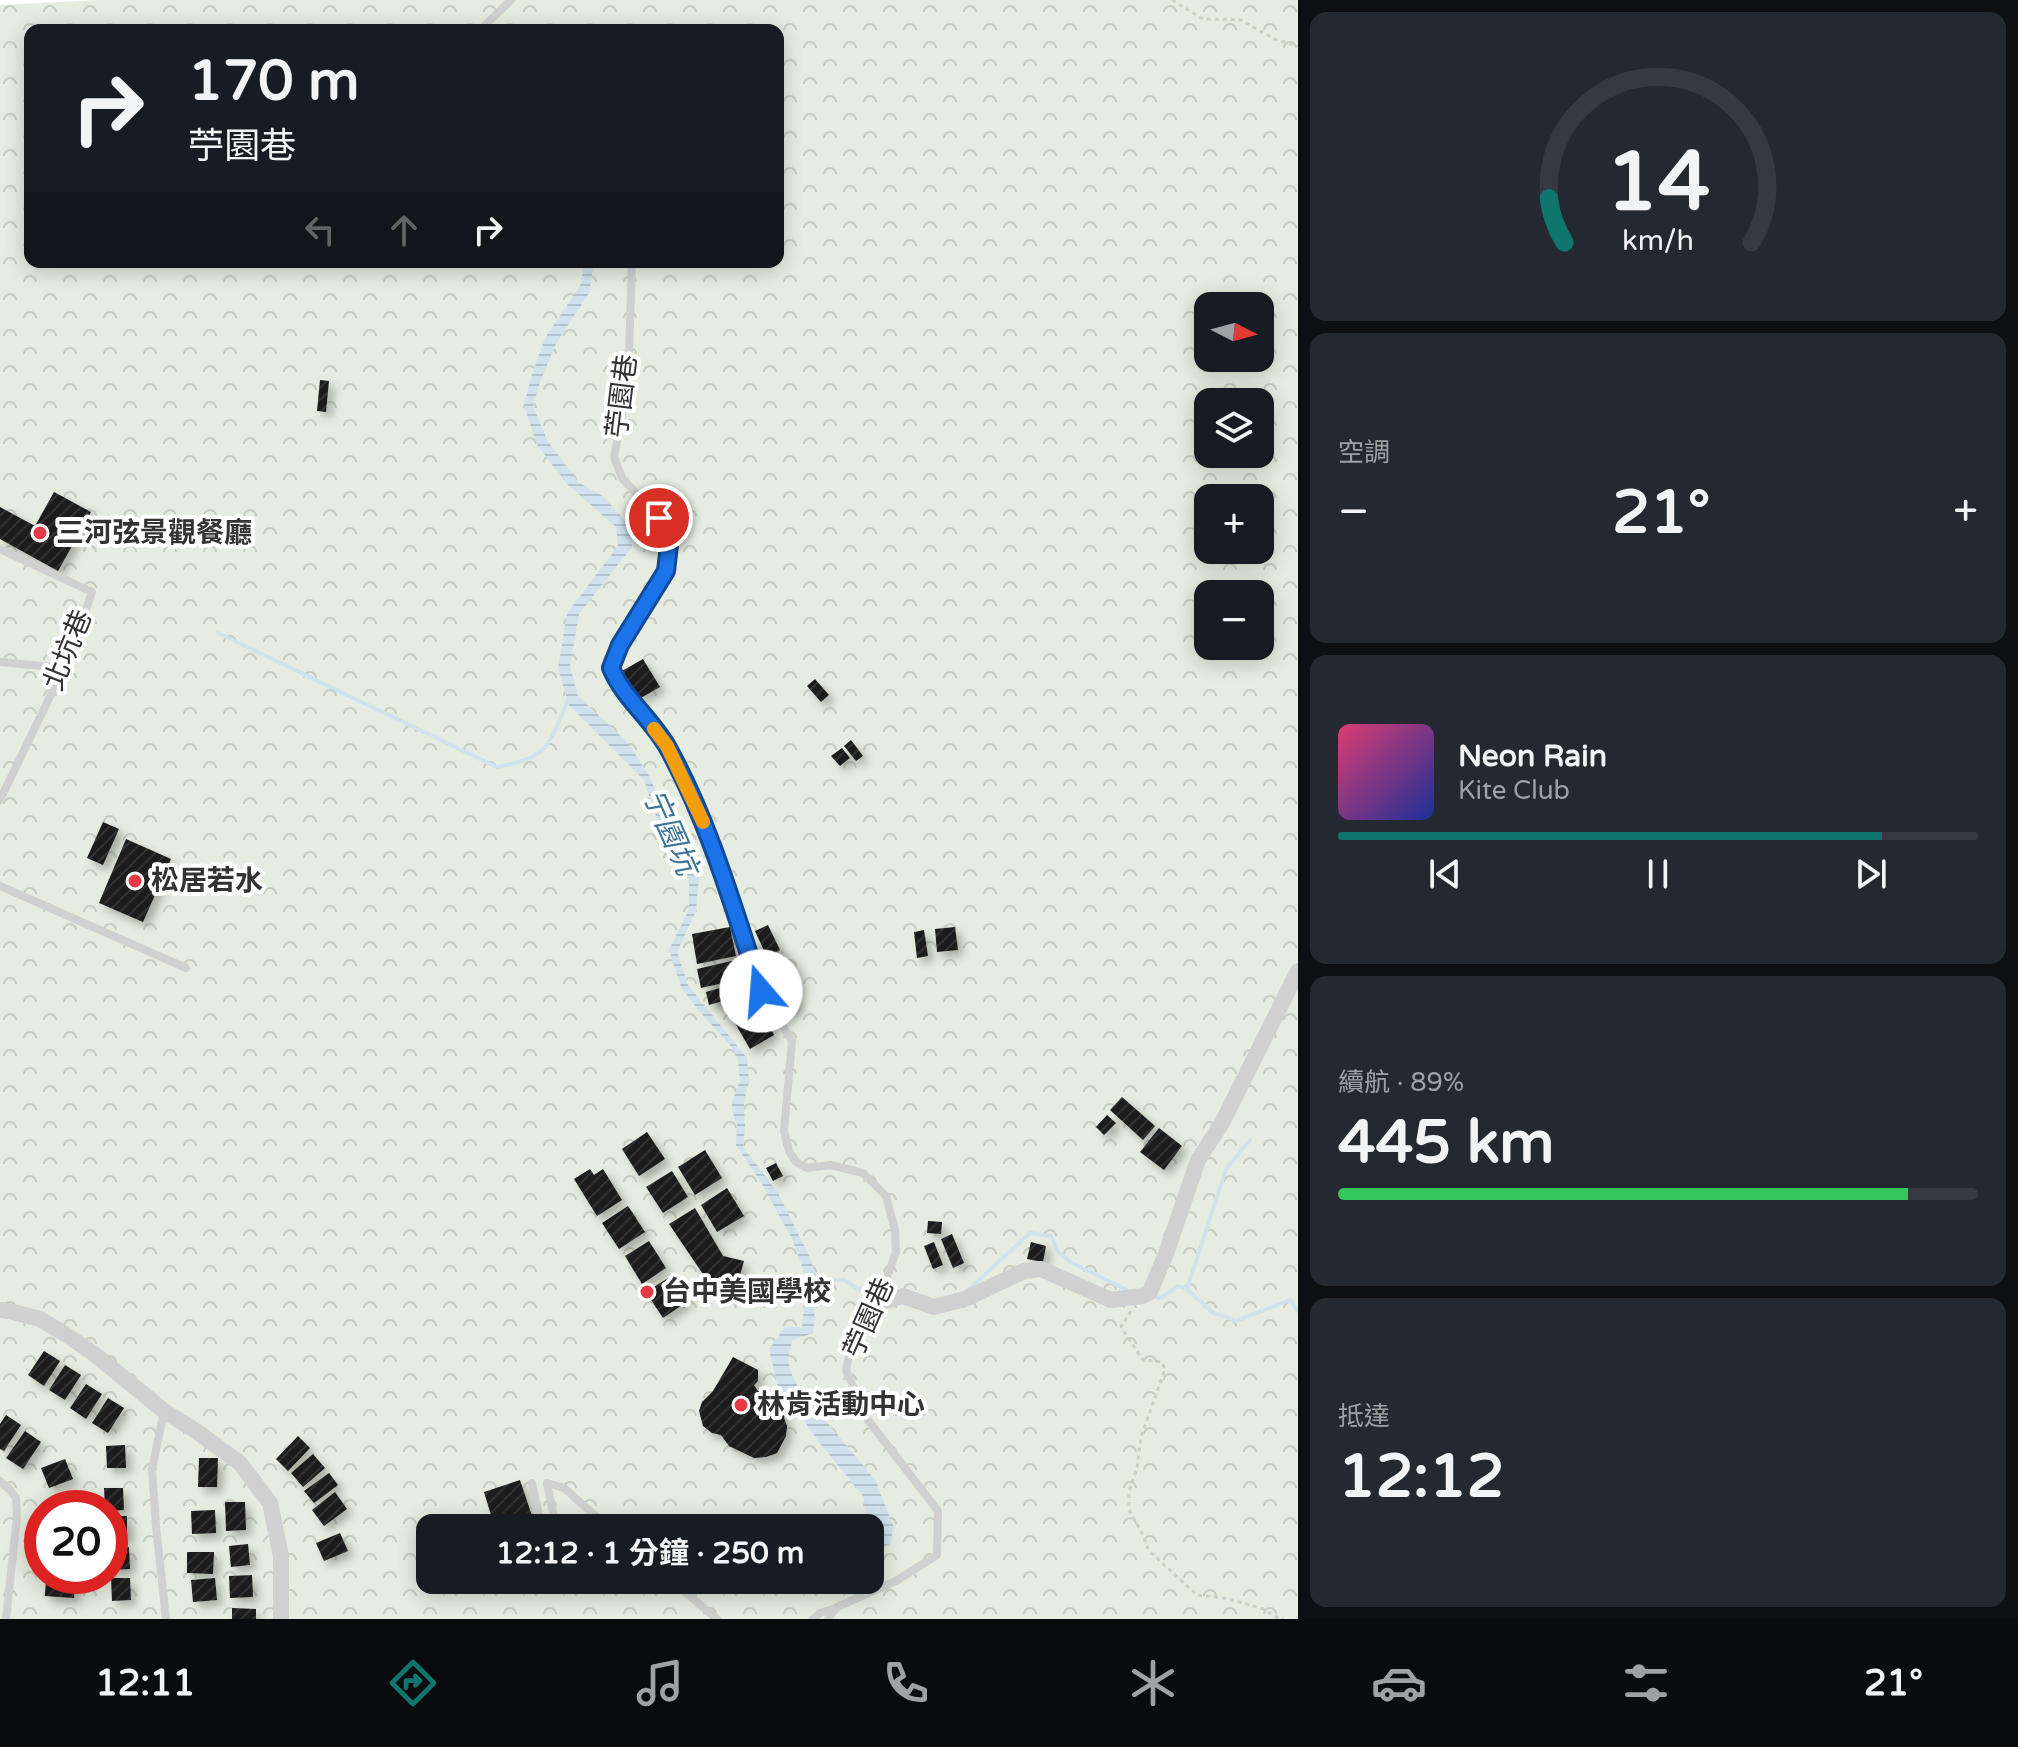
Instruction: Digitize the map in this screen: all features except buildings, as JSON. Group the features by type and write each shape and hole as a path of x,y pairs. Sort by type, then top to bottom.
{"street":[{"path":"878,1303 903,1296 934,1307 965,1299 1024,1271 1041,1269 1111,1300 1150,1292 1198,1160 1222,1123 1298,971"},
{"path":"0,1310 40,1319 53,1326 93,1353 164,1411 240,1463 270,1503 281,1556 281,1619"}],"lane":[{"path":"486,24 511,0"},
{"name":"苧園巷","path":"632,268 628,384 614,457 622,478 659,518 669,545 666,571 620,645 611,668 617,683 667,746 701,818 761,991 792,1041 784,1131 789,1151 796,1162 807,1168 831,1165 863,1173 886,1196 895,1230 896,1252 878,1303 851,1347 846,1370 868,1420 938,1511 937,1555 896,1581 837,1607 828,1619"},
{"name":"北坑巷","path":"0,549 92,592 71,653 0,800"},
{"path":"0,662 64,668"},
{"path":"0,886 186,968"},
{"path":"164,1411 152,1469 166,1619"},
{"path":"0,1481 16,1498 17,1517 6,1619"},
{"path":"532,1483 539,1514"},
{"path":"553,1514 547,1483 564,1488 593,1514"},
{"path":"688,1594 717,1619"},
{"path":"813,1619 837,1607"}],"path":[{"path":"1172,0 1203,19 1241,20 1274,39 1298,46"},
{"path":"1142,1296 1121,1327 1143,1360 1162,1362 1165,1369 1141,1437 1137,1468 1129,1491 1129,1510 1149,1551 1197,1595 1229,1599 1263,1609 1283,1619"}],"green space":[{"path":"101,0 1298,0 1298,1619 0,1619 0,5"}],"water":[{"name":"宁園坑","path":"584,268 593,268 589,293 556,344 533,406 547,440 578,482 603,496 630,526 632,547 579,614 570,666 578,696 628,743 649,776 699,878 696,911 677,952 688,985 747,1058 749,1082 744,1102 743,1147 778,1193 810,1258 818,1282 813,1333 793,1340 789,1365 800,1390 876,1481 893,1526 891,1543 884,1547 884,1514 867,1514 863,1496 777,1384 769,1349 785,1327 802,1327 807,1280 793,1241 761,1182 736,1145 737,1125 732,1101 740,1081 738,1059 731,1046 681,987 669,950 689,909 689,879 654,812 644,780 569,705 558,669 567,613 618,546 616,527 568,485 537,445 524,405 545,338 580,286"}],"waterway":[{"path":"218,633 497,767 528,759 546,746 569,698"},
{"path":"1187,1289 1226,1169 1250,1140"},
{"path":"968,1290 1030,1233 1051,1236 1058,1251 1070,1262 1129,1291"},
{"path":"812,1280 844,1280 863,1292 879,1297"},
{"path":"1153,1297 1161,1298 1178,1286 1187,1289 1212,1312 1236,1321 1290,1300 1298,1311"}],"slow traffic":[{"path":"654,729 667,746 703,822"}],"place":[{"name":"三河弦景觀餐廳","path":"40,533"},
{"name":"松居若水","path":"135,881"},
{"name":"台中美國學校","path":"647,1292"},
{"name":"林肯活動中心","path":"741,1405"}],"route":[{"path":"659,518 669,545 666,571 620,645 611,668 617,683 667,746 701,818 761,991"}]}
